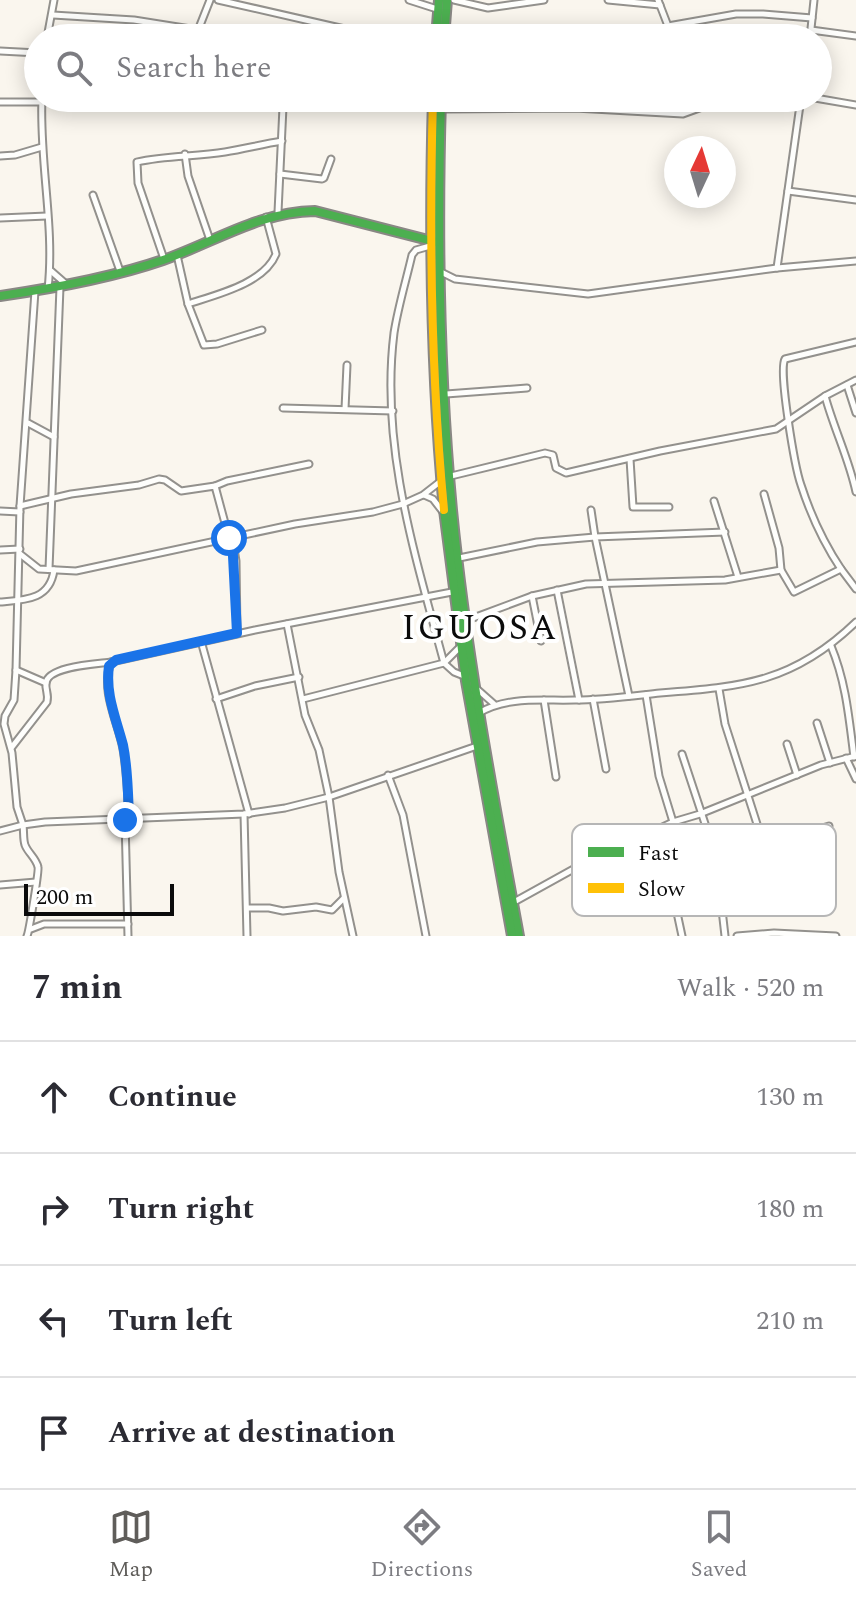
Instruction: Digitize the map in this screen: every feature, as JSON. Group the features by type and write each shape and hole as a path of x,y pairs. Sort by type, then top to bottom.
{"main road":[{"path":"445,24 447,0"},
{"path":"437,24 438,4"},
{"path":"433,112 435,404 478,714 519,936"},
{"path":"441,112 433,243 440,272 445,394 445,514 475,745 512,936"},
{"path":"0,296 48,290 164,259 278,212 315,211 433,243"}],"street":[{"path":"51,24 54,0"},
{"path":"200,24 210,0"},
{"path":"218,0 323,24"},
{"path":"409,0 438,4"},
{"path":"454,0 488,8 544,0"},
{"path":"608,0 659,3 667,24"},
{"path":"812,24 814,0"},
{"path":"679,24 736,14 812,18"},
{"path":"53,15 159,24"},
{"path":"832,33 856,36"},
{"path":"0,51 24,52"},
{"path":"0,102 24,101"},
{"path":"832,101 856,105"},
{"path":"42,112 50,270 48,290"},
{"path":"278,212 283,112"},
{"path":"647,112 689,112"},
{"path":"777,268 799,112"},
{"path":"164,259 138,183 135,165 185,154 226,152 282,141"},
{"path":"0,156 42,147"},
{"path":"185,154 188,176 210,240"},
{"path":"280,174 322,179 331,159"},
{"path":"788,191 856,200"},
{"path":"93,195 120,271"},
{"path":"0,218 47,216"},
{"path":"188,304 250,280 269,265 276,254 266,217"},
{"path":"433,243 413,252 395,330 394,446 403,504 444,663 465,676"},
{"path":"177,255 188,304 204,345 262,330"},
{"path":"440,272 467,281 588,294 777,268 856,261"},
{"path":"0,602 43,594 51,585 54,437 64,286 50,270"},
{"path":"27,936 31,929 37,862 26,848 17,807 11,748 2,723 14,700 20,509 35,291"},
{"path":"856,342 782,362 783,392 801,487 841,569 856,589"},
{"path":"345,409 347,365"},
{"path":"0,550 20,551 39,569 76,571 126,562 403,504 446,479 545,453 553,455 556,468 566,473 776,429 825,396 856,380"},
{"path":"847,385 856,413"},
{"path":"445,394 527,388"},
{"path":"825,396 851,467 856,492"},
{"path":"283,408 393,411"},
{"path":"28,423 54,437"},
{"path":"630,459 633,507 669,507"},
{"path":"0,511 20,509 53,498 162,479 181,491 215,486 309,464"},
{"path":"215,486 231,538 237,633"},
{"path":"764,494 779,548 781,570 790,588 796,592 841,569"},
{"path":"423,495 433,499 445,514"},
{"path":"714,501 738,577"},
{"path":"591,510 629,696"},
{"path":"458,558 537,542 725,532"},
{"path":"464,621 532,596 606,582 725,580 781,570"},
{"path":"557,590 579,700"},
{"path":"11,748 47,702 46,683 51,675 64,669 453,591"},
{"path":"532,596 541,641"},
{"path":"478,714 494,704 719,689 762,681 795,667 831,646 856,622"},
{"path":"287,624 305,715 319,750 329,797 353,936"},
{"path":"201,641 246,814 247,936"},
{"path":"303,699 444,663 460,646"},
{"path":"669,824 855,756 853,715 831,646"},
{"path":"111,662 108,689 127,773 128,936"},
{"path":"16,670 46,683"},
{"path":"216,699 299,677"},
{"path":"474,685 494,704"},
{"path":"719,689 725,724 757,824"},
{"path":"646,695 659,776 673,822"},
{"path":"593,699 606,769"},
{"path":"544,700 556,777"},
{"path":"0,713 8,710"},
{"path":"817,723 830,763"},
{"path":"787,744 797,775"},
{"path":"0,831 23,825 246,814 329,797 475,745 485,750"},
{"path":"682,754 704,824"},
{"path":"846,758 856,779"},
{"path":"388,775 403,815 426,936"},
{"path":"514,902 572,870"},
{"path":"0,885 36,882"},
{"path":"248,908 283,911 316,907 332,910 344,897"},
{"path":"678,916 682,936"},
{"path":"723,916 725,936"},
{"path":"31,929 44,924 128,924"},
{"path":"737,936 774,933 836,936"}],"traffic: fast":[{"path":"437,24 439,0"},
{"path":"445,24 447,0"},
{"path":"441,112 440,304 452,510 472,671 519,936"},
{"path":"0,296 123,272 163,260 256,222 294,213 315,211 436,242"},
{"path":"444,510 466,681 512,936"}],"traffic: slow":[{"path":"433,112 432,304 444,510"}],"district":[{"name":"IGUOSA","path":"480,628"}],"route":[{"path":"125,820 129,819 127,773 108,689 109,666 116,660 237,633 236,561 232,537 229,538"}]}
